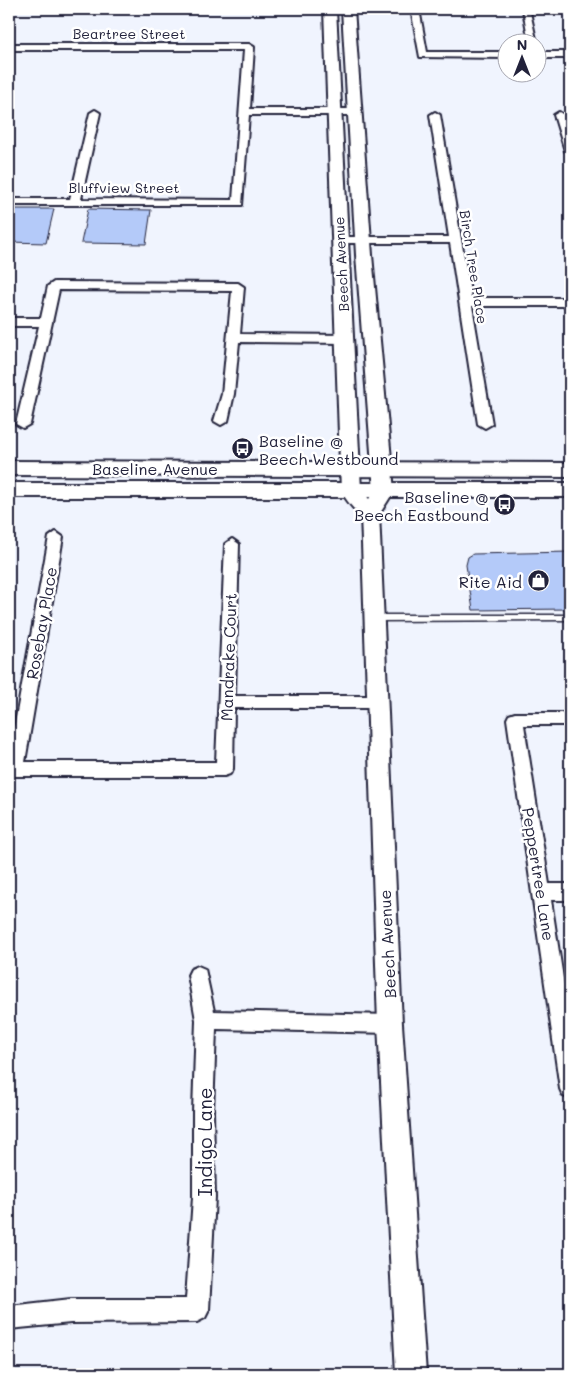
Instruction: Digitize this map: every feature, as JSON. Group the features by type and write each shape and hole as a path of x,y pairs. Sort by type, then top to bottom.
{"main road":[{"name":"Beech Avenue","path":"330,9 351,491"},
{"name":"Beech Avenue","path":"348,9 354,112 384,491"},
{"name":"Baseline Avenue","path":"9,468 570,470"},
{"name":"Baseline Avenue","path":"9,490 570,490"},
{"path":"351,491 370,513 384,491"}],"street":[{"path":"415,9 423,55 496,55"},
{"path":"526,12 531,32"},
{"name":"Beartree Street","path":"9,47 249,47 246,112"},
{"path":"546,55 570,56"},
{"path":"246,112 354,112"},
{"name":"Bluffview Street","path":"9,202 238,203 246,112"},
{"path":"75,202 95,113"},
{"name":"Birch Tree Place","path":"435,115 485,424"},
{"path":"559,115 570,151"},
{"path":"340,240 454,240"},
{"path":"24,424 54,286 238,287 228,394 221,421"},
{"path":"464,302 570,302"},
{"path":"9,322 46,322"},
{"path":"233,338 345,339"},
{"name":"Beech Avenue","path":"370,513 390,1024 411,1374"},
{"name":"Rosebay Place","path":"12,769 56,537"},
{"name":"Mandrake Court","path":"12,769 224,770 232,544"},
{"path":"226,702 376,702"},
{"name":"Peppertree Lane","path":"570,719 515,719 570,1089"},
{"path":"542,892 570,892"},
{"name":"Indigo Lane","path":"9,1318 71,1311 197,1310 204,1197 203,1112 206,1020 198,975"},
{"path":"206,1020 390,1024"}],"lane":[{"path":"374,618 570,618"}],"building":[{"path":"9,209 54,209 46,243 9,242"},
{"path":"88,209 151,210 146,244 81,243"},
{"path":"570,552 570,609 473,610 466,565 468,557 473,554"}],"place":[{"name":"Baseline @ Beech Westbound","path":"243,449"},
{"name":"Baseline @ Beech Eastbound","path":"505,505"},
{"name":"Rite Aid","path":"538,581"}]}
